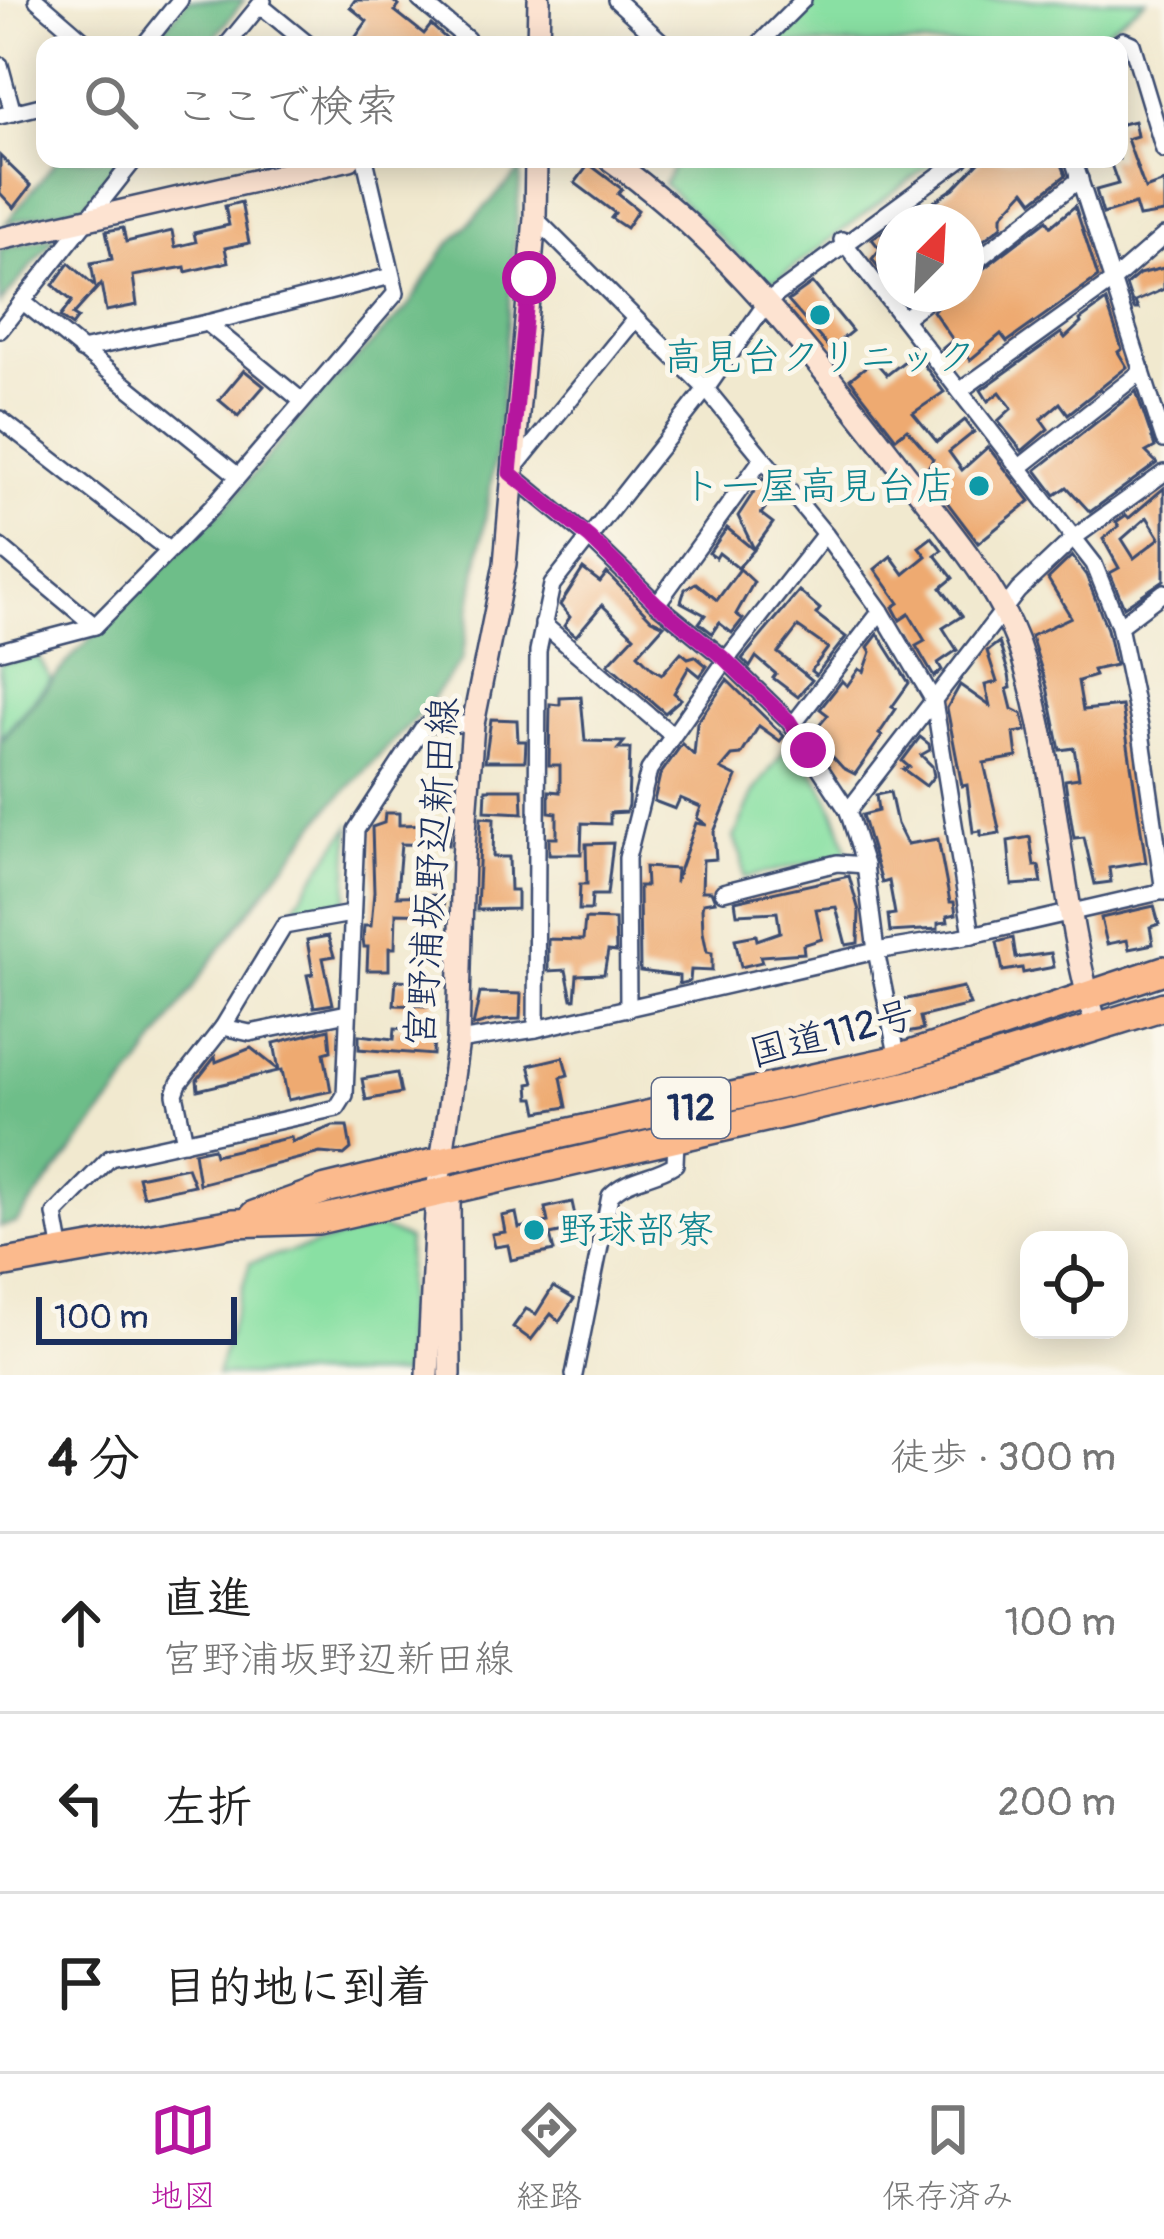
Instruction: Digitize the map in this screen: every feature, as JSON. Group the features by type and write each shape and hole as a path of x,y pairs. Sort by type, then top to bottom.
{"highway":[{"name":"国道112号","path":"233,1223 326,1189 898,1059 1164,970"},
{"name":"国道112号","path":"0,1264 233,1223 318,1220 908,1085 1164,1006"}],"main road":[{"path":"538,36 539,0"},
{"path":"0,239 311,168"},
{"name":"宮野浦坂野辺新田線","path":"450,1375 441,1161 458,1041 472,724 505,564 536,168"},
{"path":"619,168 767,302 903,470 1004,607 1038,706 1072,913 1096,1024"},
{"name":"宮野浦坂野辺新田線","path":"428,1375 443,1190"}],"street":[{"path":"37,0 79,36"},
{"path":"151,36 179,0"},
{"path":"420,0 463,36"},
{"path":"616,0 655,36"},
{"path":"773,0 788,14"},
{"path":"767,36 803,0"},
{"path":"234,36 262,3 299,36"},
{"path":"1128,42 1164,150"},
{"path":"0,65 6,114 36,107"},
{"path":"0,330 128,168"},
{"path":"0,651 95,626 212,507 396,293 367,168"},
{"path":"536,1029 537,729 543,624 552,584 706,389 767,302 913,189 947,168"},
{"path":"1076,168 1164,440"},
{"path":"984,255 1080,179"},
{"path":"535,218 706,389 825,534 881,611 934,701 972,935"},
{"path":"961,390 1110,283 1164,236"},
{"path":"458,1041 536,1029 1164,891 1141,732 1119,626 1094,564 843,242"},
{"path":"81,350 391,276"},
{"path":"22,302 237,476"},
{"path":"904,318 912,312"},
{"path":"635,320 510,473 590,538 793,726 848,811 865,865 898,1059"},
{"path":"207,323 302,400"},
{"path":"1020,467 1142,371"},
{"path":"0,419 166,549"},
{"path":"657,604 762,459"},
{"path":"848,811 1004,607 1075,537 1164,473"},
{"path":"628,1009 627,858 650,770 726,660 825,534"},
{"path":"0,547 95,626"},
{"path":"1119,626 1164,592"},
{"path":"793,726 881,611"},
{"path":"543,624 672,735"},
{"path":"62,1253 55,1214 110,1158 337,1108 345,1095 356,830 422,729 430,724 472,724"},
{"path":"723,892 837,862 865,865"},
{"path":"185,1142 175,1094 179,1083 223,1027 284,926 351,914"},
{"path":"223,1027 250,1033 346,1013"},
{"path":"574,1375 610,1196 620,1184 661,1174 675,1164 676,1140"}],"green space":[{"path":"187,0 244,0 216,36 158,36"},
{"path":"818,0 1146,0 1099,36 781,36"},
{"path":"51,168 113,168 85,205 6,223"},
{"path":"673,168 925,168 777,280 763,279 664,184"},
{"path":"521,170 498,440 462,660 424,709 329,808 215,956 139,1067 16,1223 0,1227 0,743 71,658 229,503 310,406 407,308 445,249"},
{"path":"56,236 0,304 0,249"},
{"path":"38,657 51,679 0,739 0,663"},
{"path":"791,741 826,794 848,854 744,878 734,838 754,792"},
{"path":"350,826 347,896 340,907 284,920"},
{"path":"379,1227 408,1240 403,1375 216,1375 250,1263"}],"building":[{"path":"355,0 392,0 399,6 395,11 424,34 431,25 443,36 356,36 367,21 350,7"},
{"path":"1134,121 1137,136 1128,139 1128,122"},
{"path":"1128,142 1145,189 1164,182 1164,213 1139,217 1135,204 1103,214 1096,190 1118,184 1112,168 1128,168"},
{"path":"0,156 31,186 14,208 0,193"},
{"path":"586,168 594,168 622,189 618,194 638,210 626,228 611,218 615,213 575,183"},
{"path":"973,168 1063,168 1066,175 1033,201 1025,190 1002,215 1002,226 984,240 984,204 930,204"},
{"path":"241,202 249,243 225,248 228,262 186,272 185,267 133,276 137,305 106,311 101,284 73,315 78,318 72,326 60,317 72,301 53,285 69,263 95,286 91,263 112,259 106,231 123,228 126,242 172,231 175,247 196,242 194,233 229,225 225,206"},
{"path":"1075,206 1098,277 1007,342 1001,334 970,360 963,352 951,361 942,349 953,340 934,312 984,312 984,268 1047,220 1051,226"},
{"path":"1164,268 1164,289 1135,302 1138,309 1134,309 1126,285 1139,274"},
{"name":"高見台クリニック","path":"813,283 852,331 830,349 788,301"},
{"path":"1106,301 1122,349 1118,352 1127,367 1068,414 1060,403 1041,419 1048,429 1022,451 998,421 1012,408 1000,392 988,401 981,390 1061,333 1065,338"},
{"path":"915,353 944,392 913,413 937,442 965,420 974,432 949,452 962,470 988,447 1030,501 978,543 925,473 933,459 907,429 896,438 850,379 874,360 887,375"},
{"path":"244,370 264,386 238,416 219,400"},
{"path":"1136,391 1155,447 1146,452 1157,463 1090,512 1067,487 1055,495 1036,470"},
{"path":"763,478 776,493 761,514 773,523 754,549 738,516"},
{"path":"1164,488 1164,580 1124,607 1110,573 1119,568 1103,539 1119,526 1116,522 1126,515 1129,518","holes":["1147,517 1160,538 1134,558 1122,539"]},
{"path":"727,528 754,550 738,568 719,553 716,558 709,553"},
{"path":"932,537 942,550 935,555 953,578 941,588 962,616 943,628 957,650 938,663 942,670 934,677 916,646 925,641 909,614 900,620 893,607 899,603 875,569 891,556 904,574 926,556 919,547"},
{"path":"1072,556 1086,575 1115,665 1093,670 1095,676 1078,681 1083,710 1122,706 1146,862 1109,868 1111,882 1095,884 1084,837 1074,838 1065,780 1079,778 1074,748 1060,750 1031,636 1071,617 1048,579"},
{"path":"583,569 600,582 607,573 651,619 664,625 638,654 652,668 662,674 681,652 707,666 700,676 689,667 674,693 681,699 665,713 608,664 634,636 602,605 576,636 564,626 570,617 560,605"},
{"path":"740,569 754,582 736,614 743,619 732,633 719,623 712,633 699,623 705,615 681,602 685,589 696,583 717,600"},
{"path":"799,591 820,609 816,614 846,637 816,675 811,671 828,648 798,627 778,653 812,680 798,697 756,657 750,667 742,659"},
{"path":"878,634 909,683 892,707 896,709 882,736 855,774 843,768 812,734 828,715 820,709 842,681 847,686 859,669 864,672 871,652 868,647"},
{"path":"999,642 1012,709 1022,714 1026,731 1014,733 1017,757 984,763 1000,833 981,836 981,831 973,832 967,785 962,786 947,708 960,685 990,706 985,685 997,682 987,651"},
{"path":"727,680 784,736 780,741 759,726 741,755 732,756 721,769 737,777 714,832 716,859 703,860 702,891 711,891 715,901 703,903 702,908 712,971 691,970 690,981 679,984 679,976 640,971 639,886 646,886 645,867 676,869 675,883 696,823 707,825 697,818 701,807 680,798 675,809 654,801 660,775 682,744 694,755 697,723"},
{"path":"581,697 585,741 624,742 618,749 630,749 628,805 626,812 610,813 610,824 582,823 581,854 549,854 549,838 557,838 557,813 549,812 549,791 560,792 560,765 549,765 550,704 560,705 560,698"},
{"path":"491,719 517,720 518,741 526,741 525,761 485,761"},
{"path":"920,737 929,744 930,750 921,755 934,776 926,786 903,769 909,767 902,761"},
{"path":"486,789 522,789 523,813 485,811"},
{"path":"890,792 907,844 938,839 956,914 938,923 938,929 890,932 888,915 895,914 889,881 882,883 862,815 878,811 876,795"},
{"path":"385,813 399,813 399,825 450,828 449,845 401,844 399,868 397,896 444,895 443,914 396,913 389,970 367,970 368,947 363,940 364,926 371,926 374,892 372,827 384,823"},
{"path":"481,817 494,818 493,857 509,857 510,890 517,890 517,909 477,910"},
{"path":"1030,837 1042,883 1012,885 1008,841"},
{"path":"613,843 607,895 592,895 591,910 579,910 580,884 587,884 586,844"},
{"path":"849,876 859,911 858,943 846,945 836,907 816,909 822,939 803,945 804,953 760,956 762,962 741,967 735,939 756,935 757,940 780,932 777,912 737,914 735,901"},
{"path":"1154,906 1159,924 1150,927 1153,944 1129,949 1127,940 1107,944 1101,918"},
{"path":"585,919 615,920 616,952 608,951 604,974 577,975 572,999 566,970 548,971 548,939 583,940"},
{"path":"328,936 334,956 323,958 333,1004 314,1007 307,975 313,974 307,940"},
{"path":"1013,938 1016,958 1051,953 1054,967 1003,971 997,942"},
{"path":"396,980 435,982 433,1006 394,1005"},
{"path":"963,987 970,1005 920,1017 923,1030 906,1033 902,1000"},
{"path":"480,993 521,994 520,1019 473,1026"},
{"path":"395,1028 434,1031 433,1055 359,1049 359,1035 394,1039"},
{"path":"329,1029 331,1051 324,1053 331,1091 288,1100 282,1070 198,1090 197,1080 215,1057 216,1062 251,1048 279,1070 274,1043"},
{"path":"563,1057 567,1107 538,1112 535,1098 530,1098 529,1084 534,1083 529,1065"},
{"path":"397,1073 401,1093 366,1100 362,1079"},
{"path":"333,1126 347,1126 351,1149 344,1155 320,1153 199,1184 194,1152 213,1148 215,1155 291,1137 292,1142"},
{"path":"187,1167 194,1185 143,1196 138,1177"},
{"name":"野球部寮","path":"572,1202 575,1216 561,1219 564,1232 550,1235 554,1251 511,1260 508,1245 495,1247 492,1234 505,1232 502,1216 516,1213 519,1228 548,1222 545,1208"},
{"path":"553,1287 574,1299 559,1321 551,1314 531,1340 513,1327 526,1309 536,1314"}],"place":[{"name":"高見台クリニック","path":"820,315"},
{"name":"ト一屋高見台店","path":"979,486"},
{"name":"野球部寮","path":"534,1230"}],"route":[{"path":"529,278 510,473 726,660 789,721 808,750"}]}
